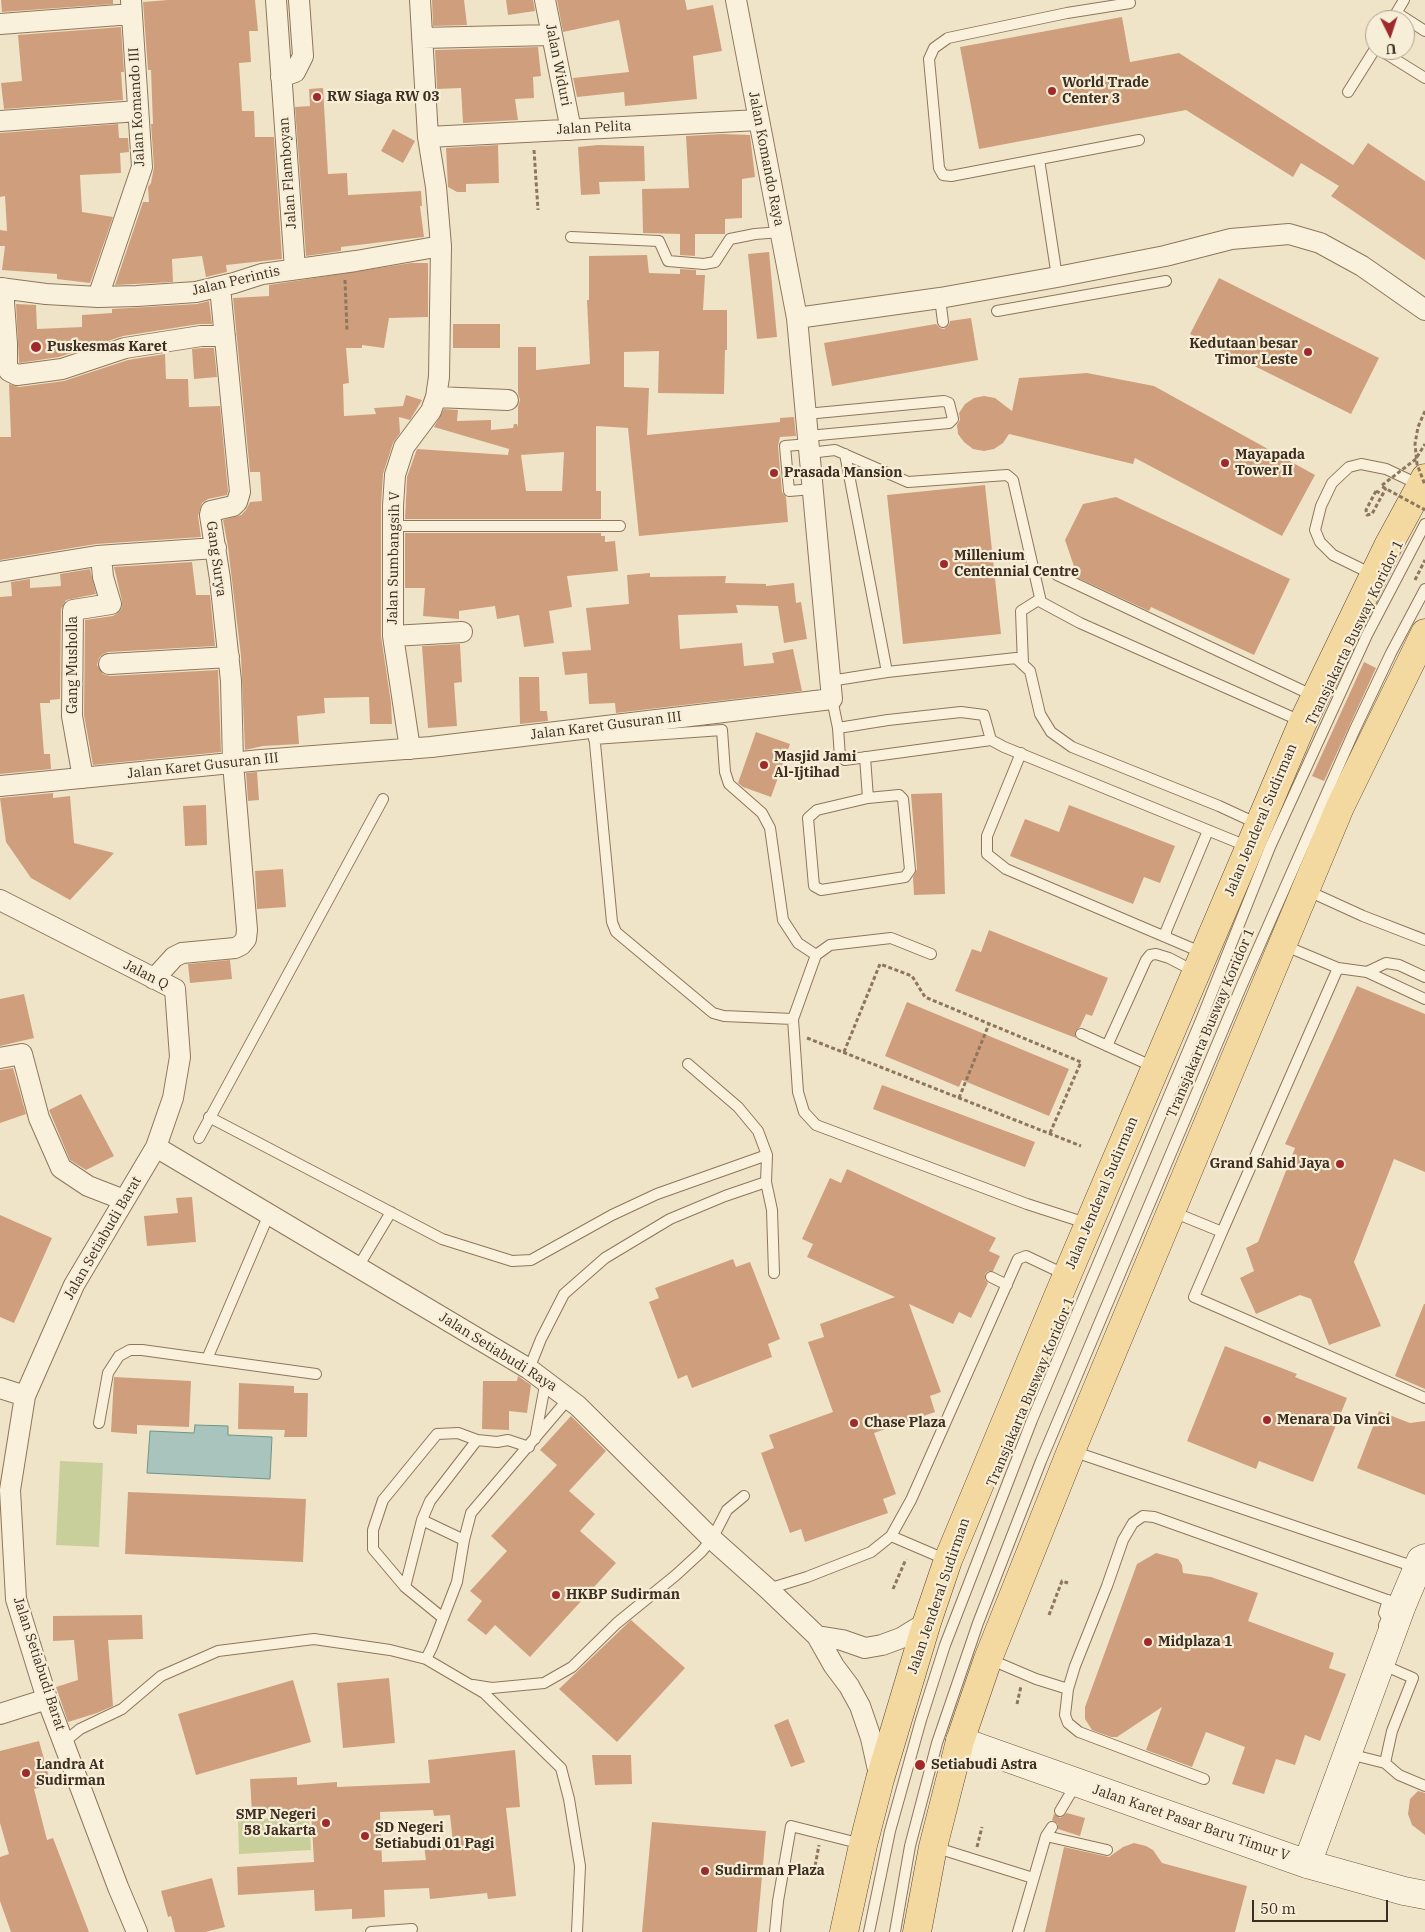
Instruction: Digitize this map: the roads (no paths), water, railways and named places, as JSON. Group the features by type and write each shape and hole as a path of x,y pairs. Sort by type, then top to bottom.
{"main road":[{"name":"Jalan Jenderal Sudirman","path":"844,1932 880,1779 927,1622 948,1560 1067,1275 1314,697 1374,575 1422,484"},
{"path":"917,1932 933,1847 960,1740 988,1659 1071,1450 1340,807 1425,633"}],"street":[{"name":"Jalan Flamboyan","path":"276,0 295,269"},
{"path":"281,77 295,72 303,56 299,0"},
{"path":"420,0 428,137"},
{"name":"Jalan Widuri","path":"545,0 571,130"},
{"name":"Jalan Komando Raya","path":"736,0 797,318"},
{"path":"0,24 131,7"},
{"name":"Jalan Komando III","path":"98,297 142,167 131,7"},
{"path":"422,38 552,35"},
{"path":"0,121 138,111"},
{"name":"Jalan Pelita","path":"428,137 759,120"},
{"name":"Jalan Sumbangsih V","path":"410,749 393,636 393,526 396,475 404,447 431,411 440,377 441,246 436,187 428,137"},
{"path":"831,690 797,318 940,298 1058,277 1165,256 1231,239 1290,234 1320,243 1362,266 1425,310"},
{"name":"Jalan Perintis","path":"1,288 46,294 98,297 196,292 262,274 441,246"},
{"name":"Gang Surya","path":"154,978 174,957 182,953 235,948 241,945 246,939 247,930 233,763 229,657 216,548 210,520 211,511 233,506 237,502 240,492 220,286"},
{"path":"1,288 7,344 7,367 9,371 17,375 62,369 125,348 201,336 225,336"},
{"path":"436,397 508,400"},
{"path":"0,572 101,556 216,548"},
{"name":"Gang Musholla","path":"83,778 72,716 73,610 111,605 101,556"},
{"path":"393,636 462,632"},
{"path":"109,664 229,657"},
{"name":"Jalan Karet Gusuran III","path":"0,786 233,763 594,733 831,690"},
{"name":"Jalan Q","path":"0,900 175,990 180,1057 173,1098 156,1147"},
{"path":"0,1058 22,1054 39,1118 61,1168 88,1186 124,1200"},
{"name":"Jalan Setiabudi Barat","path":"137,1932 118,1887 47,1699 16,1598 10,1490 25,1396 74,1285 156,1147"},
{"name":"Jalan Setiabudi Raya","path":"156,1147 529,1369 569,1398 712,1539 817,1636 860,1706 880,1779"},
{"path":"0,1388 25,1396"},
{"path":"1307,1864 1347,1753 1394,1611 1422,1563"},
{"path":"817,1636 842,1640 865,1648 882,1646 901,1638 927,1622"},
{"path":"0,1714 47,1699"},
{"name":"Jalan Karet Pasar Baru Timur V","path":"960,1740 1307,1864 1425,1895"}],"lane":[{"path":"1130,3 1067,13 948,38 934,48 929,59 939,168 943,175 951,176 1139,140"},
{"path":"1348,92 1368,60"},
{"path":"1396,60 1425,78"},
{"path":"1039,159 1058,277"},
{"path":"571,237 659,241 668,261 704,264 716,262 730,239 755,234 781,232"},
{"path":"997,311 1166,281"},
{"path":"940,298 944,322"},
{"path":"806,414 944,401 950,403 953,419 949,423 809,444"},
{"path":"809,444 846,454 908,482 1008,475 1013,480 1041,602 1080,623 1303,722"},
{"path":"846,454 887,672"},
{"path":"1374,575 1333,555 1320,542 1315,530 1321,506 1332,483 1349,467 1361,464 1386,469 1422,484"},
{"name":"Transjakarta Busway Koridor 1","path":"869,1932 890,1831 921,1720 945,1645 1032,1420 1201,1020 1274,838 1367,635 1425,524"},
{"path":"393,526 620,526"},
{"path":"1057,575 1250,667 1296,686 1314,697"},
{"name":"Transjakarta Busway Koridor 1","path":"895,1932 910,1846 937,1743 978,1623 1038,1470 1242,985 1355,729 1391,653 1425,589"},
{"path":"1023,664 1021,611 1040,599"},
{"path":"1016,658 1030,670 1040,714 1051,732 1072,747 1219,806 1254,836 1210,831 991,740 845,760 840,757 838,728 831,690 887,672 1016,658"},
{"path":"838,728 961,712 984,715 991,740"},
{"path":"793,1019 724,1016 713,1013 616,932 612,922 594,733 722,730 725,772 729,784 762,813 770,828 783,920 798,943 816,954"},
{"path":"1021,753 987,836 987,854 1006,869 1167,938 1200,963"},
{"path":"865,757 868,798"},
{"path":"899,795 903,799 910,870 905,877 821,890 814,886 808,818 817,810 868,798 899,795"},
{"path":"199,1138 383,798"},
{"path":"1167,938 1165,934 1169,922 1207,833 1210,831"},
{"path":"1306,890 1363,916 1425,940"},
{"path":"931,954 891,938 830,945 816,954 793,1019 798,1092 804,1112 816,1125 1027,1204 1090,1224"},
{"path":"1282,945 1338,968 1367,972 1425,999"},
{"path":"1107,1046 1150,955 1156,954 1200,963"},
{"path":"1367,972 1386,963 1399,965 1425,977"},
{"path":"1338,968 1194,1297 1425,1398"},
{"path":"1081,1034 1156,1068"},
{"path":"688,1064 743,1113 758,1131 767,1154 766,1182 772,1210 774,1273"},
{"path":"209,1117 442,1239 512,1261 531,1260 612,1215 657,1194 767,1154"},
{"path":"529,1369 541,1339 564,1294 605,1258 670,1219 725,1196 766,1182"},
{"path":"358,1267 391,1212"},
{"path":"1172,1212 1222,1232"},
{"path":"207,1359 268,1214"},
{"path":"768,1589 807,1577 871,1552 891,1536 911,1500 1018,1258 1026,1256 1067,1275"},
{"path":"991,1277 1007,1285"},
{"path":"99,1423 108,1373 119,1356 130,1350 142,1350 316,1374"},
{"path":"532,1444 546,1380"},
{"path":"426,1659 457,1582 464,1540 471,1514 569,1398"},
{"path":"442,1618 406,1587 373,1549 373,1530 383,1500 438,1434 458,1432 477,1440 508,1440 532,1444"},
{"path":"406,1587 422,1520 430,1501 477,1440"},
{"path":"1071,1450 1422,1563"},
{"path":"470,1684 492,1688 544,1683 572,1667 617,1623 676,1575 712,1539 726,1510 744,1496"},
{"path":"1204,1780 1079,1732 1068,1723 1065,1715 1068,1689 1123,1540 1133,1523 1143,1516 1154,1517 1394,1611"},
{"path":"422,1520 464,1540"},
{"path":"891,1536 948,1560"},
{"path":"64,1742 80,1729 122,1709 161,1676 218,1651 314,1639 390,1650 426,1659 484,1694 561,1768 569,1799 580,1866 577,1932"},
{"path":"1379,1654 1413,1678 1392,1731 1385,1763"},
{"path":"988,1659 1036,1679 1068,1689"},
{"path":"1347,1753 1385,1763 1399,1775 1425,1786"},
{"path":"1060,1811 1077,1782"},
{"path":"775,1932 778,1901 791,1826 863,1845"},
{"path":"1018,1932 1046,1836 1052,1827"},
{"path":"1046,1836 1107,1850"},
{"path":"933,1847 1033,1878"},
{"path":"371,1932 412,1929"}],"water":[{"path":"195,1425 228,1426 228,1435 272,1437 270,1479 147,1473 150,1431 194,1433"}],"place":[{"name":"World Trade Center 3","path":"1052,91"},
{"name":"RW Siaga RW 03","path":"317,97"},
{"name":"Puskesmas Karet","path":"36,347"},
{"name":"Kedutaan besar Timor Leste","path":"1308,352"},
{"name":"Mayapada Tower II","path":"1225,463"},
{"name":"Prasada Mansion","path":"774,473"},
{"name":"Millenium Centennial Centre","path":"944,564"},
{"name":"Masjid Jami Al-Ijtihad","path":"764,765"},
{"name":"Grand Sahid Jaya","path":"1340,1164"},
{"name":"Menara Da Vinci","path":"1267,1420"},
{"name":"Chase Plaza","path":"854,1423"},
{"name":"HKBP Sudirman","path":"556,1595"},
{"name":"Midplaza 1","path":"1148,1642"},
{"name":"Setiabudi Astra","path":"920,1765"},
{"name":"Landra At Sudirman","path":"26,1773"},
{"name":"SMP Negeri 58 Jakarta","path":"326,1823"},
{"name":"SD Negeri Setiabudi 01 Pagi","path":"365,1836"},
{"name":"Sudirman Plaza","path":"705,1871"}]}
